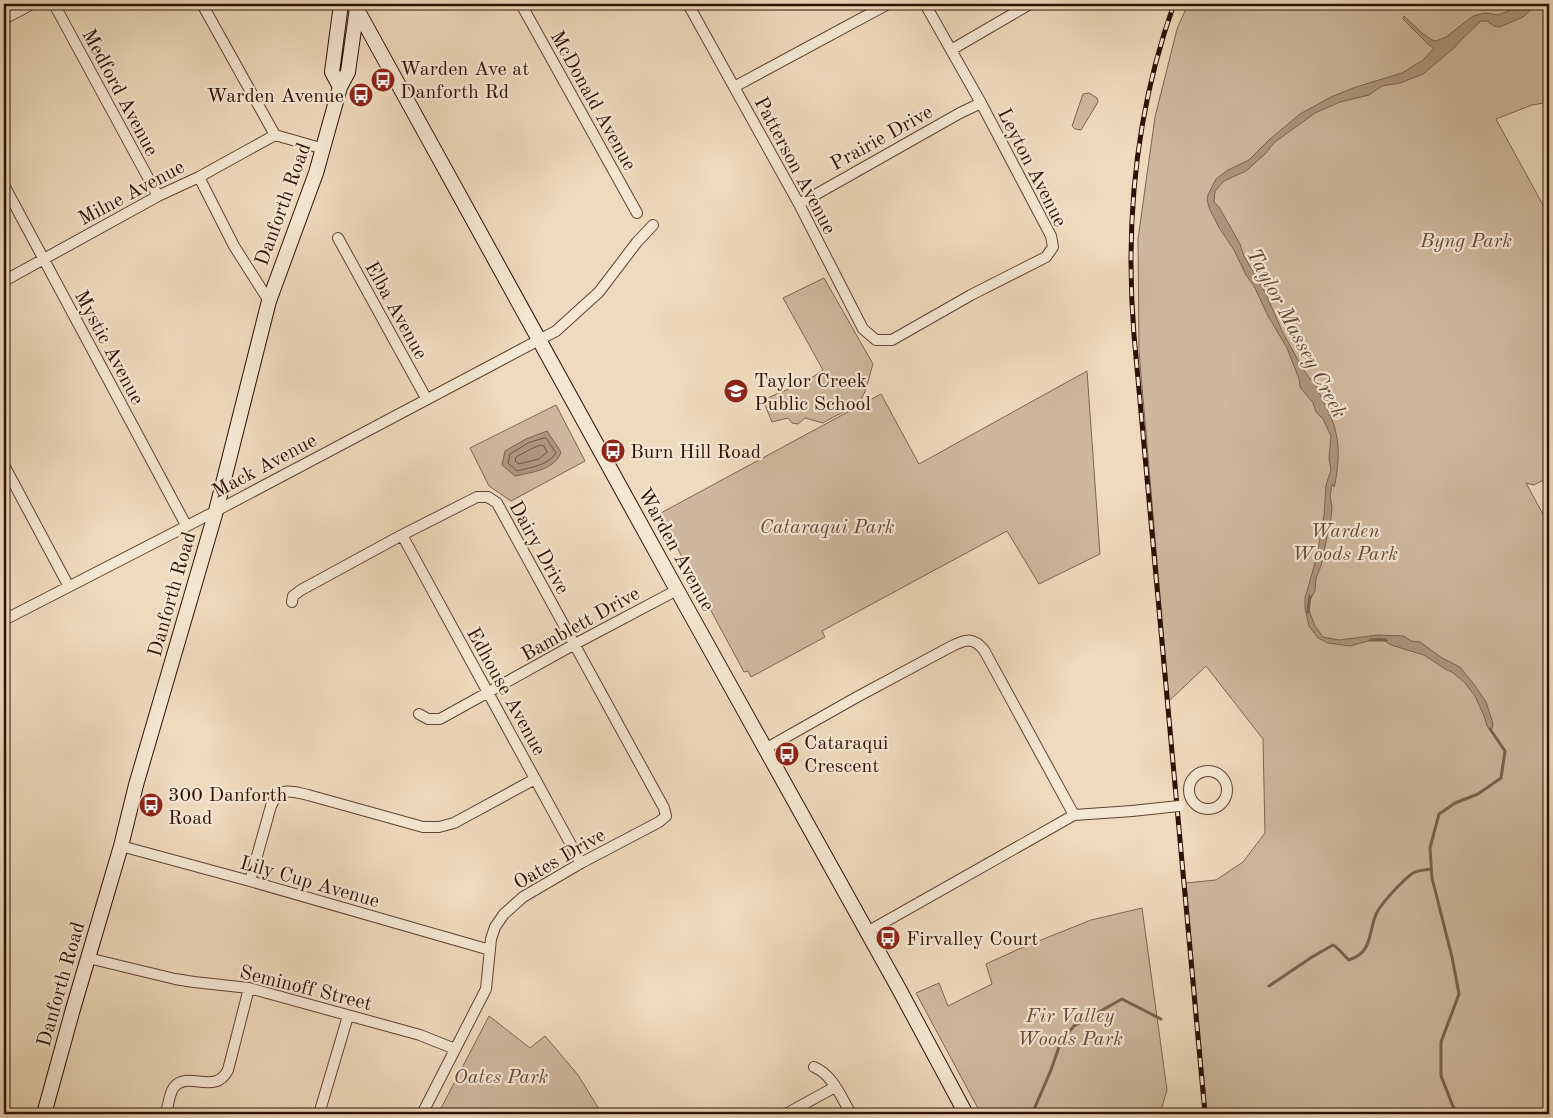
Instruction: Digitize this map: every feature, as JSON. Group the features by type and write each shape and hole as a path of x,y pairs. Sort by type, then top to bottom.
{"main road":[{"path":"340,87 332,72 341,4"},
{"name":"Danforth Road","path":"44,1114 121,846 136,785 216,511 269,301 316,173 340,87 348,72 356,5"},
{"name":"Warden Avenue","path":"356,5 677,590 899,989 966,1114"}],"street":[{"path":"4,19 32,4"},
{"name":"Medford Avenue","path":"54,4 158,196"},
{"path":"202,4 275,135 324,149"},
{"name":"McDonald Avenue","path":"521,4 637,212"},
{"name":"Patterson Avenue","path":"688,4 799,204 863,329 876,340"},
{"path":"734,87 888,4"},
{"name":"Leyton Avenue","path":"876,340 892,340 971,295 1046,256 1053,247 1051,236 981,103 925,4"},
{"path":"951,50 1030,4"},
{"name":"Prairie Drive","path":"799,204 960,112 981,103"},
{"name":"Milne Avenue","path":"4,281 158,196 275,135"},
{"path":"199,176 234,246 269,301"},
{"name":"Mystic Avenue","path":"4,185 186,525"},
{"path":"539,339 556,331 599,292 637,242 653,225"},
{"name":"Elba Avenue","path":"338,238 426,398"},
{"name":"Mack Avenue","path":"4,620 216,511 539,339"},
{"path":"4,465 68,586"},
{"name":"Dairy Drive","path":"292,602 293,596 301,590 402,535 477,497 488,497 497,503 664,808 666,816"},
{"name":"Edhouse Avenue","path":"402,535 581,864"},
{"name":"Bamblett Drive","path":"419,714 428,719 440,719 677,590"},
{"path":"766,749 952,646 962,641 971,640 984,650 1074,815"},
{"path":"250,881 271,806 275,797 282,792 293,791 422,827 439,827 454,824 535,779"},
{"path":"867,932 1074,815 1196,805"},
{"name":"Oates Drive","path":"455,1049 486,989 492,939 496,927 504,914 523,897 659,822 666,816"},
{"name":"Lily Cup Avenue","path":"121,846 490,950"},
{"name":"Seminoff Street","path":"88,958 185,981 249,988 420,1035 455,1049"},
{"path":"166,1114 173,1089 179,1083 187,1081 219,1081 225,1076 249,988"},
{"path":"319,1114 348,1016"},
{"path":"422,1114 455,1049"},
{"path":"814,1066 828,1076 851,1114"},
{"path":"786,1114 835,1087"}],"green space":[{"name":"Warden Woods Park","path":"1188,4 1549,4 1549,102 1532,105 1496,119 1549,216 1549,477 1534,485 1526,483 1549,525 1549,1114 1207,1114 1186,883 1216,880 1243,862 1265,833 1263,739 1206,666 1169,701 1139,351 1138,239 1155,117 1177,29"},
{"path":"1089,93 1097,98 1098,102 1081,130 1075,129 1072,126 1083,94"},
{"path":"824,278 873,364 866,389 857,404 823,423 805,418 798,424 792,423 788,418 772,422 763,400 807,381 823,370 783,298"},
{"name":"Cataraqui Park","path":"1087,371 1100,554 1039,584 1007,531 822,631 825,637 751,677 748,671 744,672 659,514 881,394 919,464"},
{"path":"556,405 585,461 511,501 489,486 470,448"},
{"name":"Fir Valley Woods Park","path":"1142,908 1167,1090 1160,1114 981,1114 916,993 939,983 948,1006 992,984 986,964 1091,920"},
{"name":"Oates Park","path":"489,1016 530,1048 545,1036 578,1075 602,1114 438,1114"}],"water":[{"path":"1523,4 1537,4 1523,17 1500,27 1494,26 1487,21 1481,21 1454,48 1423,74 1400,83 1382,86 1369,95 1340,102 1315,113 1275,142 1246,171 1224,181 1215,191 1214,202 1219,207 1240,244 1244,256 1265,292 1283,333 1303,369 1310,379 1314,381 1336,433 1338,458 1335,484 1334,487 1332,484 1330,496 1331,518 1321,566 1316,578 1315,591 1307,605 1315,626 1323,637 1339,640 1378,635 1404,636 1411,641 1420,642 1442,658 1460,667 1476,687 1486,702 1493,725 1491,731 1487,726 1475,696 1465,683 1452,672 1424,655 1391,645 1380,638 1350,646 1328,643 1318,638 1309,626 1305,598 1317,556 1324,515 1326,485 1331,470 1329,459 1331,436 1323,419 1316,412 1313,403 1300,387 1299,379 1287,348 1234,250 1220,229 1207,200 1216,179 1228,170 1249,160 1300,114 1333,96 1402,73 1423,60 1434,48 1403,19 1404,16 1422,33 1436,41 1446,37 1473,16 1485,13 1498,15"},
{"path":"547,431 561,452 554,463 542,469 515,476 502,465 505,451 526,439"}],"waterway":[{"name":"Taylor Massey Creek","path":"1308,612 1310,596"},
{"name":"Taylor Massey Creek","path":"1370,640 1386,640"},
{"name":"Taylor Massey Creek","path":"1456,1114 1441,1076 1441,1042 1459,994 1452,957 1432,878 1430,848 1439,814 1455,803 1478,794 1501,778 1505,751 1490,729"},
{"path":"1269,986 1333,945 1349,960 1362,953 1368,943 1377,912 1386,900 1413,873 1431,869"},
{"path":"1032,1114 1061,1041 1074,1026 1122,999 1161,1019"}],"railway":[{"path":"1174,4 1150,85 1136,167 1131,251 1132,293 1134,335 1205,1114"}],"place":[{"name":"Warden Ave at Danforth Rd","path":"383,80"},
{"name":"Warden Avenue","path":"361,95"},
{"name":"Taylor Creek Public School","path":"736,391"},
{"name":"Burn Hill Road","path":"613,451"},
{"name":"Cataraqui Crescent","path":"787,754"},
{"name":"300 Danforth Road","path":"151,805"},
{"name":"Firvalley Court","path":"888,938"}],"park label":[{"name":"Byng Park","path":"1466,240"}]}
